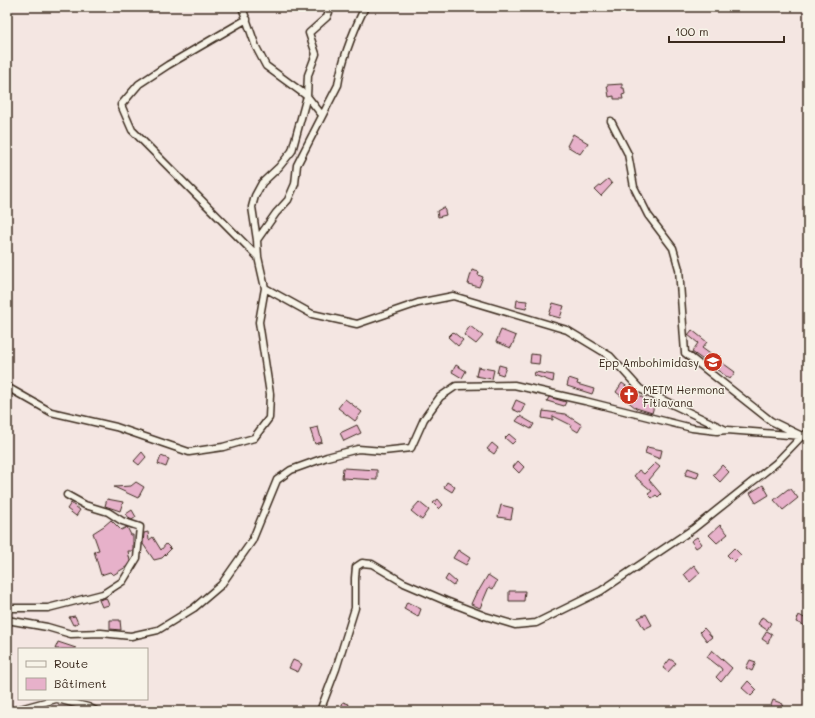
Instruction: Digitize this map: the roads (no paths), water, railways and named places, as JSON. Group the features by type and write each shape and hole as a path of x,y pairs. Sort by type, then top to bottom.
{"street":[{"path":"242,7 256,47 266,66 307,96 322,115"},
{"path":"7,387 51,412 116,427 189,452 223,447 254,438 270,418 270,394 259,322 265,288 258,257 252,207 255,196 262,184 292,151 307,96 308,75 316,54 309,33 327,17 331,7"},
{"path":"257,240 276,213 288,200 295,184 297,165 338,85 340,73 353,32 365,7"},
{"path":"247,19 168,65 139,84 122,105 132,130 258,257"},
{"path":"611,121 628,154 634,187 648,215 673,248 679,269 685,353 771,421 805,435"},
{"path":"265,288 312,314 357,324 418,303 453,296 567,330 610,356 640,389 727,430"},
{"path":"7,620 47,627 71,634 101,633 130,636 158,630 194,608 221,585 252,541 277,480 291,470 327,457 358,449 383,451 411,448 424,419 440,396 456,386 514,385 692,428 717,431 727,430 805,435"},
{"path":"320,711 350,627 355,608 356,567 362,563 372,564 404,584 446,602 485,616 515,625 536,623 601,591 693,529 776,463 805,435"},
{"path":"7,608 48,608 103,594 123,581 137,558 140,527 122,520 108,512 85,505 67,495"},
{"path":"16,711 52,700"},
{"path":"60,700 88,707 96,711"}],"place":[{"name":"Epp Ambohimidasy","path":"713,362"},
{"name":"METM Hermona Fitiavana","path":"629,395"}]}
